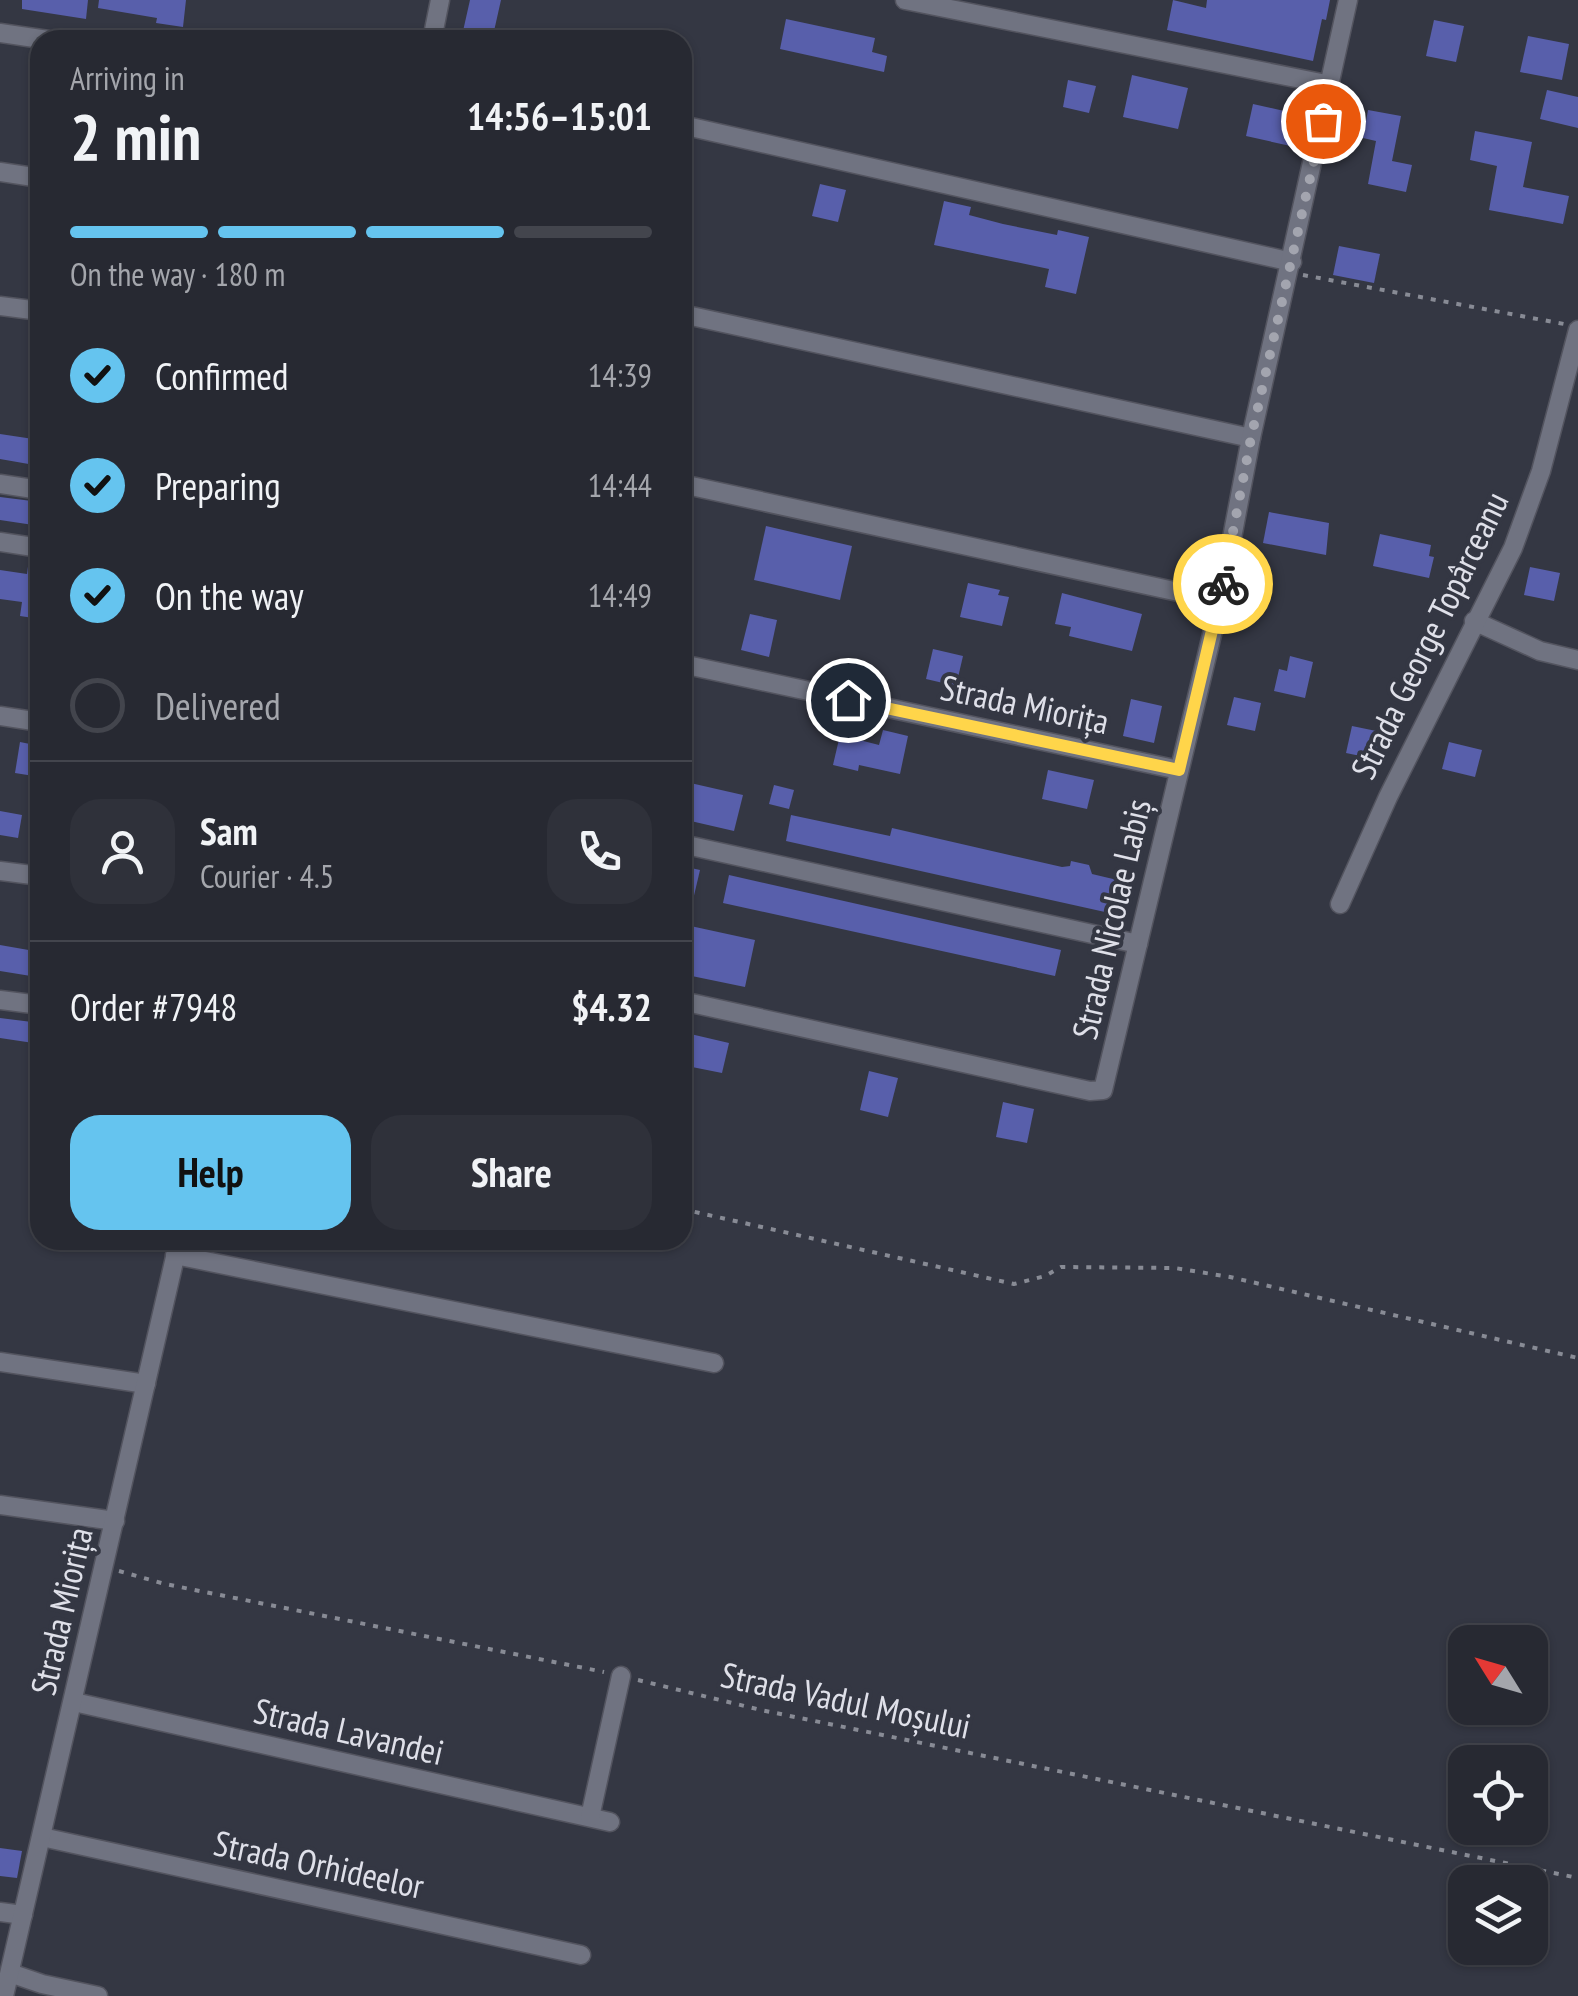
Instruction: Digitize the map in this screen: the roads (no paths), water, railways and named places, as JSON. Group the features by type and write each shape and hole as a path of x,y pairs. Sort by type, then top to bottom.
{"street":[{"path":"434,30 440,0"},
{"path":"905,0 1331,86"},
{"name":"Strada Nicolae Labiș","path":"692,1003 1090,1091 1103,1090 1220,601 1251,438 1348,0"},
{"path":"0,33 30,37"},
{"path":"692,126 1290,268"},
{"path":"0,172 30,176"},
{"path":"0,306 30,310"},
{"path":"692,316 1251,438"},
{"name":"Strada George Topârceanu","path":"1340,904 1388,797 1513,548 1542,471 1578,328"},
{"path":"0,484 30,488"},
{"path":"692,486 1220,601"},
{"path":"0,542 30,546"},
{"path":"1474,622 1540,650 1578,660"},
{"name":"Strada Miorița","path":"692,666 1179,770"},
{"path":"0,716 30,720"},
{"path":"692,846 1138,944"},
{"path":"0,870 30,874"},
{"path":"0,1000 30,1004"},
{"name":"Strada Miorița","path":"4,1996 177,1250"},
{"path":"186,1250 714,1363"},
{"path":"0,1362 146,1384"},
{"path":"0,1505 115,1520"},
{"path":"590,1818 620,1676"},
{"name":"Strada Lavandei","path":"74,1702 610,1822"},
{"name":"Strada Orhideelor","path":"42,1837 582,1955"},
{"path":"0,1912 23,1915"},
{"path":"10,1973 98,1996"}]}
